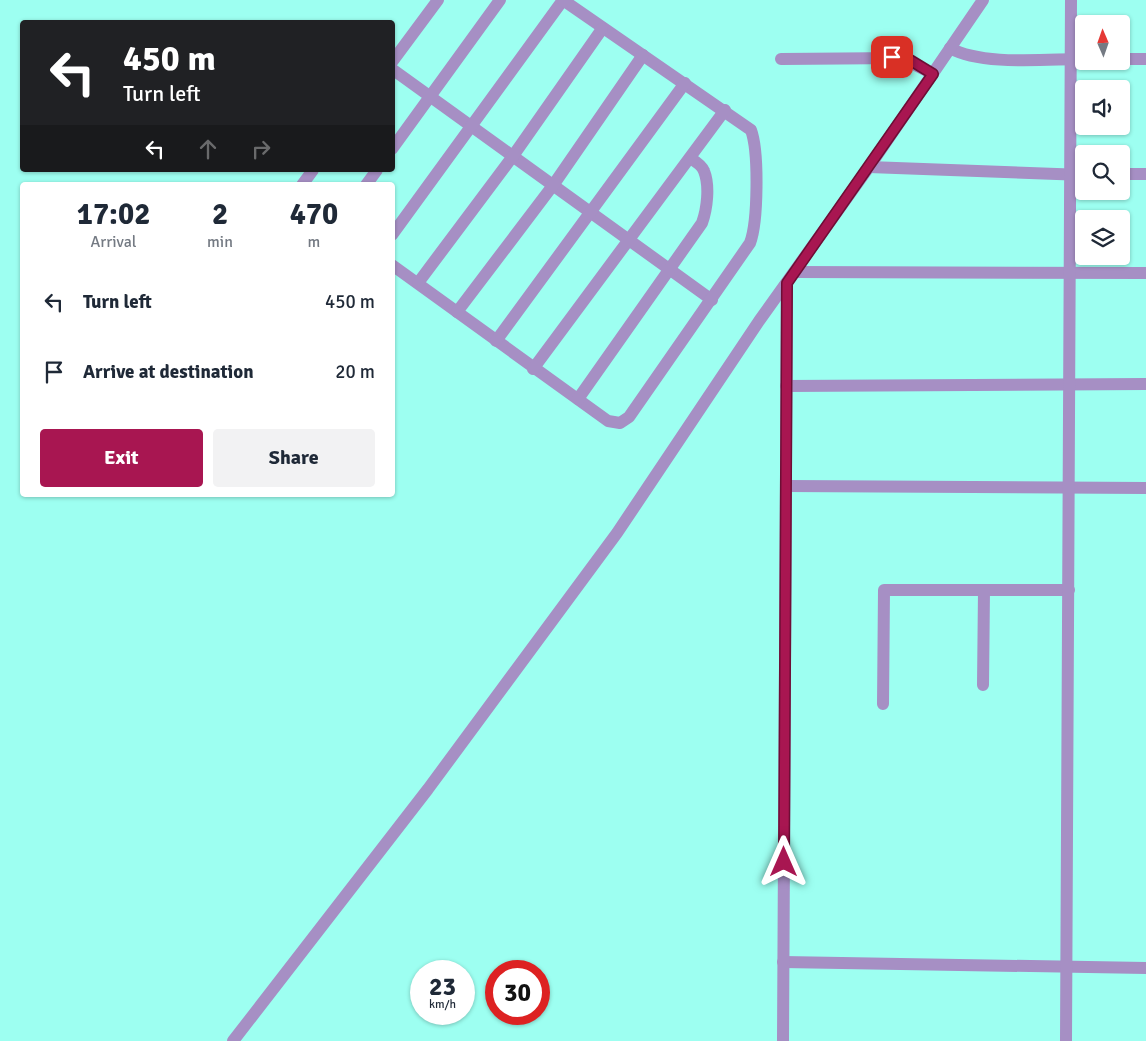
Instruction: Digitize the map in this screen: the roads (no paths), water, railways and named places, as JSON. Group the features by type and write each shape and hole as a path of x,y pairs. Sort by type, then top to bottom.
{"street":[{"path":"395,58 438,0"},
{"path":"395,145 500,0"},
{"path":"395,231 563,0 602,29 686,83 746,125 754,137 754,232 750,243 712,300 624,422 614,423 608,420 533,369 395,267"},
{"path":"233,1041 521,665 617,533 759,321 869,167 983,0"},
{"path":"1066,1041 1070,0"},
{"path":"418,283 513,156 602,29"},
{"path":"950,48 959,53 987,59 1075,59"},
{"path":"456,312 554,184 643,55"},
{"path":"781,58 892,57 915,63 933,74"},
{"path":"1130,59 1146,59"},
{"path":"395,71 592,211 712,300"},
{"path":"496,341 686,83"},
{"path":"533,369 630,241 725,110"},
{"path":"578,399 702,223 706,213 705,174 702,167 690,158"},
{"path":"869,167 1075,175"},
{"path":"1130,174 1146,174"},
{"path":"795,272 1146,273"},
{"path":"783,1041 787,283"},
{"path":"786,386 1146,384"},
{"path":"786,486 1069,486 1146,488"},
{"path":"883,704 884,590 1069,590"},
{"path":"983,685 984,590"},
{"path":"783,962 1146,968"}]}
